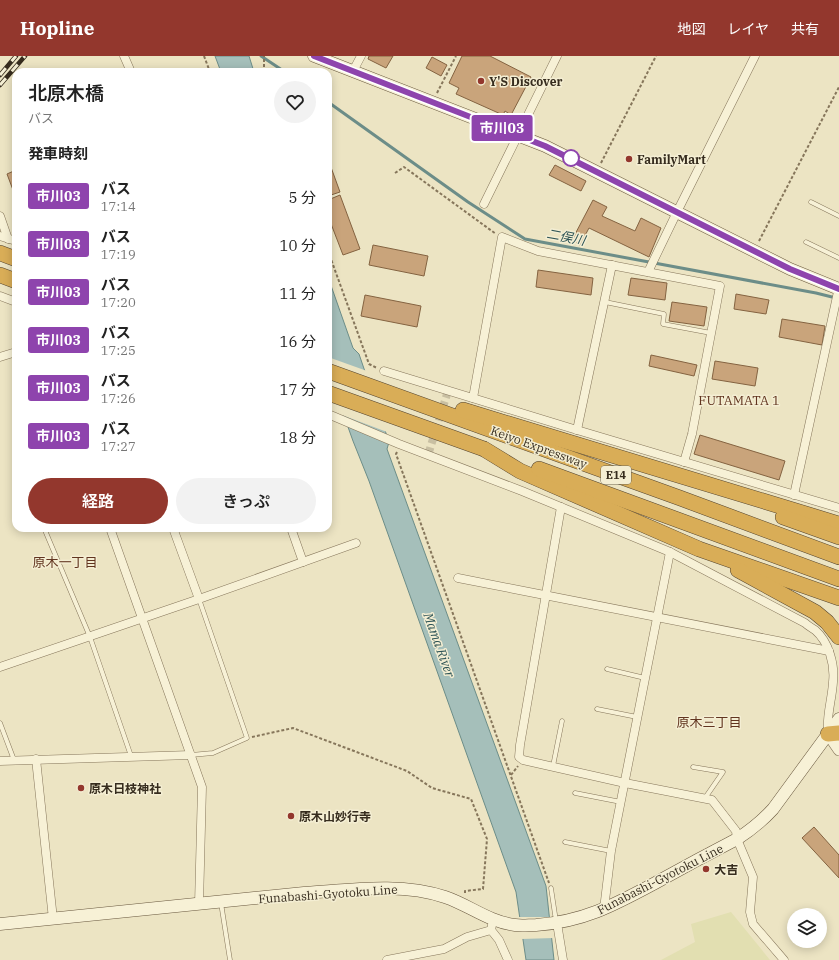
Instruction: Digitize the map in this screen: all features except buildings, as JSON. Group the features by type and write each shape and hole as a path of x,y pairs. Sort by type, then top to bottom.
{"highway":[{"path":"0,253 12,258"},
{"path":"0,275 12,280"},
{"name":"Keiyo Expressway","path":"332,372 839,557"},
{"path":"392,394 446,405 839,524"},
{"name":"Keiyo Expressway","path":"332,395 668,515 839,579"},
{"path":"484,449 520,471 699,549 839,598"},
{"path":"626,459 839,537"},
{"path":"699,549 815,612 827,622 839,637"}],"main road":[{"path":"314,56 518,134 597,171 790,269 839,288"},
{"name":"Funabashi-Gyotoku Line","path":"0,924 342,890 410,889 446,897 462,904 492,925 555,924 604,909 737,839 762,820 773,809 836,736 839,719"}],"street":[{"path":"124,56 129,68"},
{"path":"353,71 361,56"},
{"path":"484,204 557,56"},
{"path":"648,272 756,56"},
{"path":"0,216 12,240"},
{"path":"0,236 12,240"},
{"path":"473,398 502,237 538,251 612,264 720,286 692,434 684,462"},
{"path":"577,430 612,264"},
{"path":"794,494 839,288"},
{"path":"0,296 12,300"},
{"path":"0,357 12,353"},
{"path":"384,371 839,508"},
{"path":"332,415 399,444 561,507 670,552 805,623 816,631 829,651 834,671 827,721 836,736 839,750"},
{"path":"561,507 519,757 523,760 552,767 712,800 736,831 737,839 753,877 750,912 753,924 784,960"},
{"path":"111,532 202,786 199,904"},
{"path":"174,532 199,599"},
{"path":"292,532 303,562"},
{"path":"0,668 356,543"},
{"path":"604,909 621,802 670,552"},
{"path":"458,578 829,651"},
{"path":"0,761 190,755"},
{"path":"36,759 53,919"},
{"path":"555,924 563,960"},
{"path":"388,960 444,949 492,925 508,960"}],"lane":[{"path":"811,202 839,216"},
{"path":"806,242 839,258"},
{"path":"605,302 664,314 663,324 711,333"},
{"path":"46,532 90,637 131,756"},
{"path":"190,755 213,753 247,738 199,599"},
{"path":"607,669 645,678"},
{"path":"597,710 638,717"},
{"path":"552,767 562,721"},
{"path":"0,723 14,760"},
{"path":"694,767 723,772 704,798"},
{"path":"575,793 621,802"},
{"path":"565,842 612,851"},
{"path":"551,888 555,924"},
{"path":"221,902 230,960"}],"path":[{"path":"204,56 208,68"},
{"path":"264,56 264,68"},
{"path":"433,101 456,56"},
{"path":"597,171 656,56"},
{"path":"754,251 839,87"},
{"path":"395,173 404,167 495,234 502,237"},
{"path":"332,262 368,364 384,371"},
{"path":"399,444 396,454 551,888"},
{"path":"247,738 292,728 407,771 432,788 470,799 487,839 483,889 466,891 462,904"},
{"path":"510,775 523,760"}],"shaded area":[{"path":"731,912 770,960 661,960 695,942 691,924"}],"water":[{"path":"215,56 249,56 253,68 220,68"},
{"name":"Mama River","path":"332,288 353,348 359,354 389,442 387,449 546,886 554,960 526,960 516,892 369,481 332,382"}],"pier":[{"path":"332,358 367,371 387,432 342,415 332,388"},
{"path":"518,917 551,917 554,938 521,939"}],"waterway":[{"name":"二俣川","path":"261,56 279,68"},
{"name":"二俣川","path":"332,105 468,202 525,239 836,298"}],"tunnel":[{"path":"428,455 448,391"}],"railway":[{"path":"0,75 16,56"},
{"path":"15,68 25,56"},
{"path":"0,85 12,71"}],"bus line":[{"name":"市川03","path":"314,56 518,134 583,164 790,269 839,289"}],"place":[{"name":"Y'S Discover","path":"481,81"},
{"name":"FamilyMart","path":"629,159"},
{"name":"原木日枝神社","path":"81,788"},
{"name":"原木山妙行寺","path":"291,816"},
{"name":"大吉","path":"706,869"}],"district":[{"name":"FUTAMATA 1","path":"739,400"},
{"name":"原木一丁目","path":"65,562"},
{"name":"原木三丁目","path":"709,722"}]}
